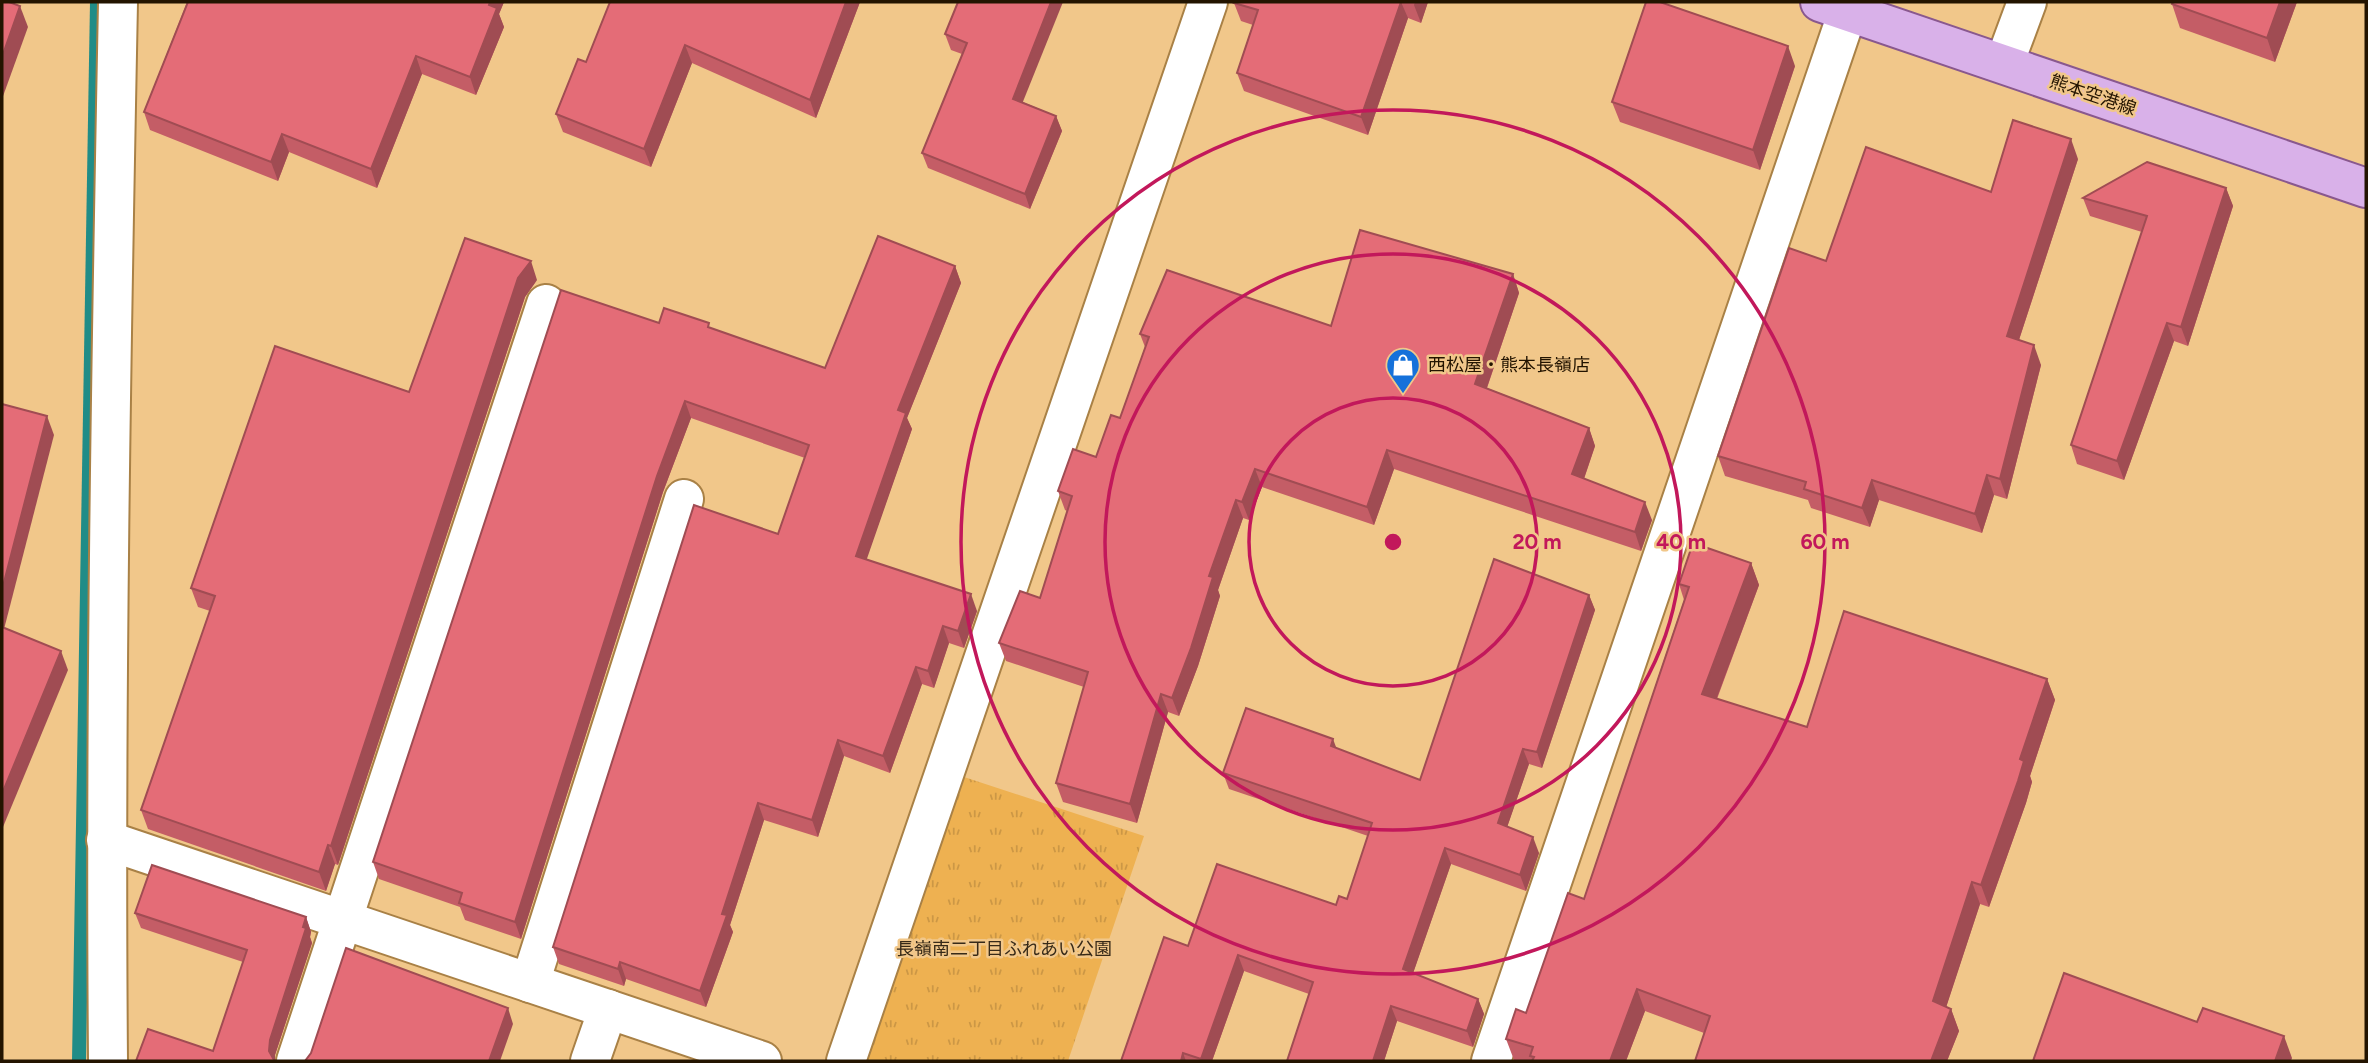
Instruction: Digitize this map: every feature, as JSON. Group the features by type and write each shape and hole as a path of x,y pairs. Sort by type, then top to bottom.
{"main road":[{"name":"熊本空港線","path":"1834,6 2366,188"}],"street":[{"path":"108,1061 106,840 110,369 118,2"},
{"path":"846,1061 1208,2"},
{"path":"2004,64 2027,2"},
{"path":"1491,1061 1834,6"},
{"path":"296,1061 546,304"},
{"path":"530,983 684,499"},
{"path":"106,840 762,1061"},
{"path":"590,1061 608,1009"}],"green space":[{"name":"長嶺南二丁目ふれあい公園","path":"961,776 1144,836 1068,1061 865,1061"}],"building":[{"path":"2,2 20,6 2,57"},
{"path":"188,2 490,2 489,5 497,8 470,77 416,56 371,169 282,134 271,162 144,112"},
{"path":"610,2 846,2 810,100 685,45 644,149 556,114 578,59 586,62"},
{"path":"958,2 1051,2 1013,99 1056,116 1025,194 922,153 967,43 945,34"},
{"path":"1235,2 1401,2 1361,117 1237,73 1258,10"},
{"path":"1646,2 1660,2 1788,46 1753,150 1612,102"},
{"path":"2280,2 2267,38 2172,4"},
{"path":"2013,120 2071,139 2007,336 2034,345 2000,479 1987,475 1975,514 1872,480 1862,508 1804,489 1806,482 1718,456 1789,248 1826,261 1866,147 1991,192"},
{"path":"2147,162 2226,188 2181,327 2167,323 2117,461 2071,445 2147,216 2083,198"},
{"path":"1360,230 1513,274 1475,384 1589,428 1572,474 1645,502 1635,532 1387,450 1367,507 1255,469 1242,502 1236,500 1209,576 1213,577 1191,648 1172,698 1161,694 1130,804 1056,783 1088,672 999,643 1020,591 1040,598 1072,496 1058,491 1073,449 1096,457 1111,415 1120,418 1149,337 1140,334 1167,270 1331,326"},
{"path":"878,236 955,266 898,410 906,413 856,556 971,594 958,631 943,626 928,671 916,667 883,756 838,740 812,820 758,803 722,914 727,915 700,991 620,962 618,969 553,947 694,505 778,534 809,445 685,401 657,476 515,922 459,903 462,893 373,862 561,290 659,323 664,308 709,323 708,327 825,368"},
{"path":"465,238 531,261 518,278 331,846 328,845 319,872 141,810 215,596 191,588 275,346 409,392"},
{"path":"2,404 47,416 2,590"},
{"path":"1693,543 1751,563 1702,694 1807,727 1844,611 2047,679 2020,759 2024,761 2018,781 1981,885 1972,882 1933,1001 1951,1009 1931,1061 1695,1061 1710,1016 1637,989 1610,1061 1532,1061 1534,1057 1530,1056 1533,1047 1506,1039 1516,1009 1526,1013 1568,893 1584,899 1689,587 1679,584"},
{"path":"1494,559 1589,595 1537,752 1523,749 1498,823 1533,837 1520,875 1445,848 1403,969 1478,999 1467,1031 1391,1006 1373,1061 1287,1061 1313,982 1238,955 1201,1059 1183,1053 1181,1061 1121,1061 1164,937 1188,946 1217,864 1336,905 1339,896 1347,899 1372,823 1223,773 1246,708 1333,739 1331,746 1420,780"},
{"path":"2,627 61,651 2,794"},
{"path":"152,865 306,917 303,927 306,928 270,1040 269,1051 276,1061 136,1061 148,1029 213,1051 247,950 135,913"},
{"path":"346,948 508,1008 489,1061 305,1061 311,1053"},
{"path":"2064,973 2197,1022 2203,1008 2284,1036 2275,1061 2033,1061"}],"waterway":[{"path":"79,1061 97,2"}],"place":[{"name":"西松屋・熊本長嶺店","path":"1403,395"}]}
